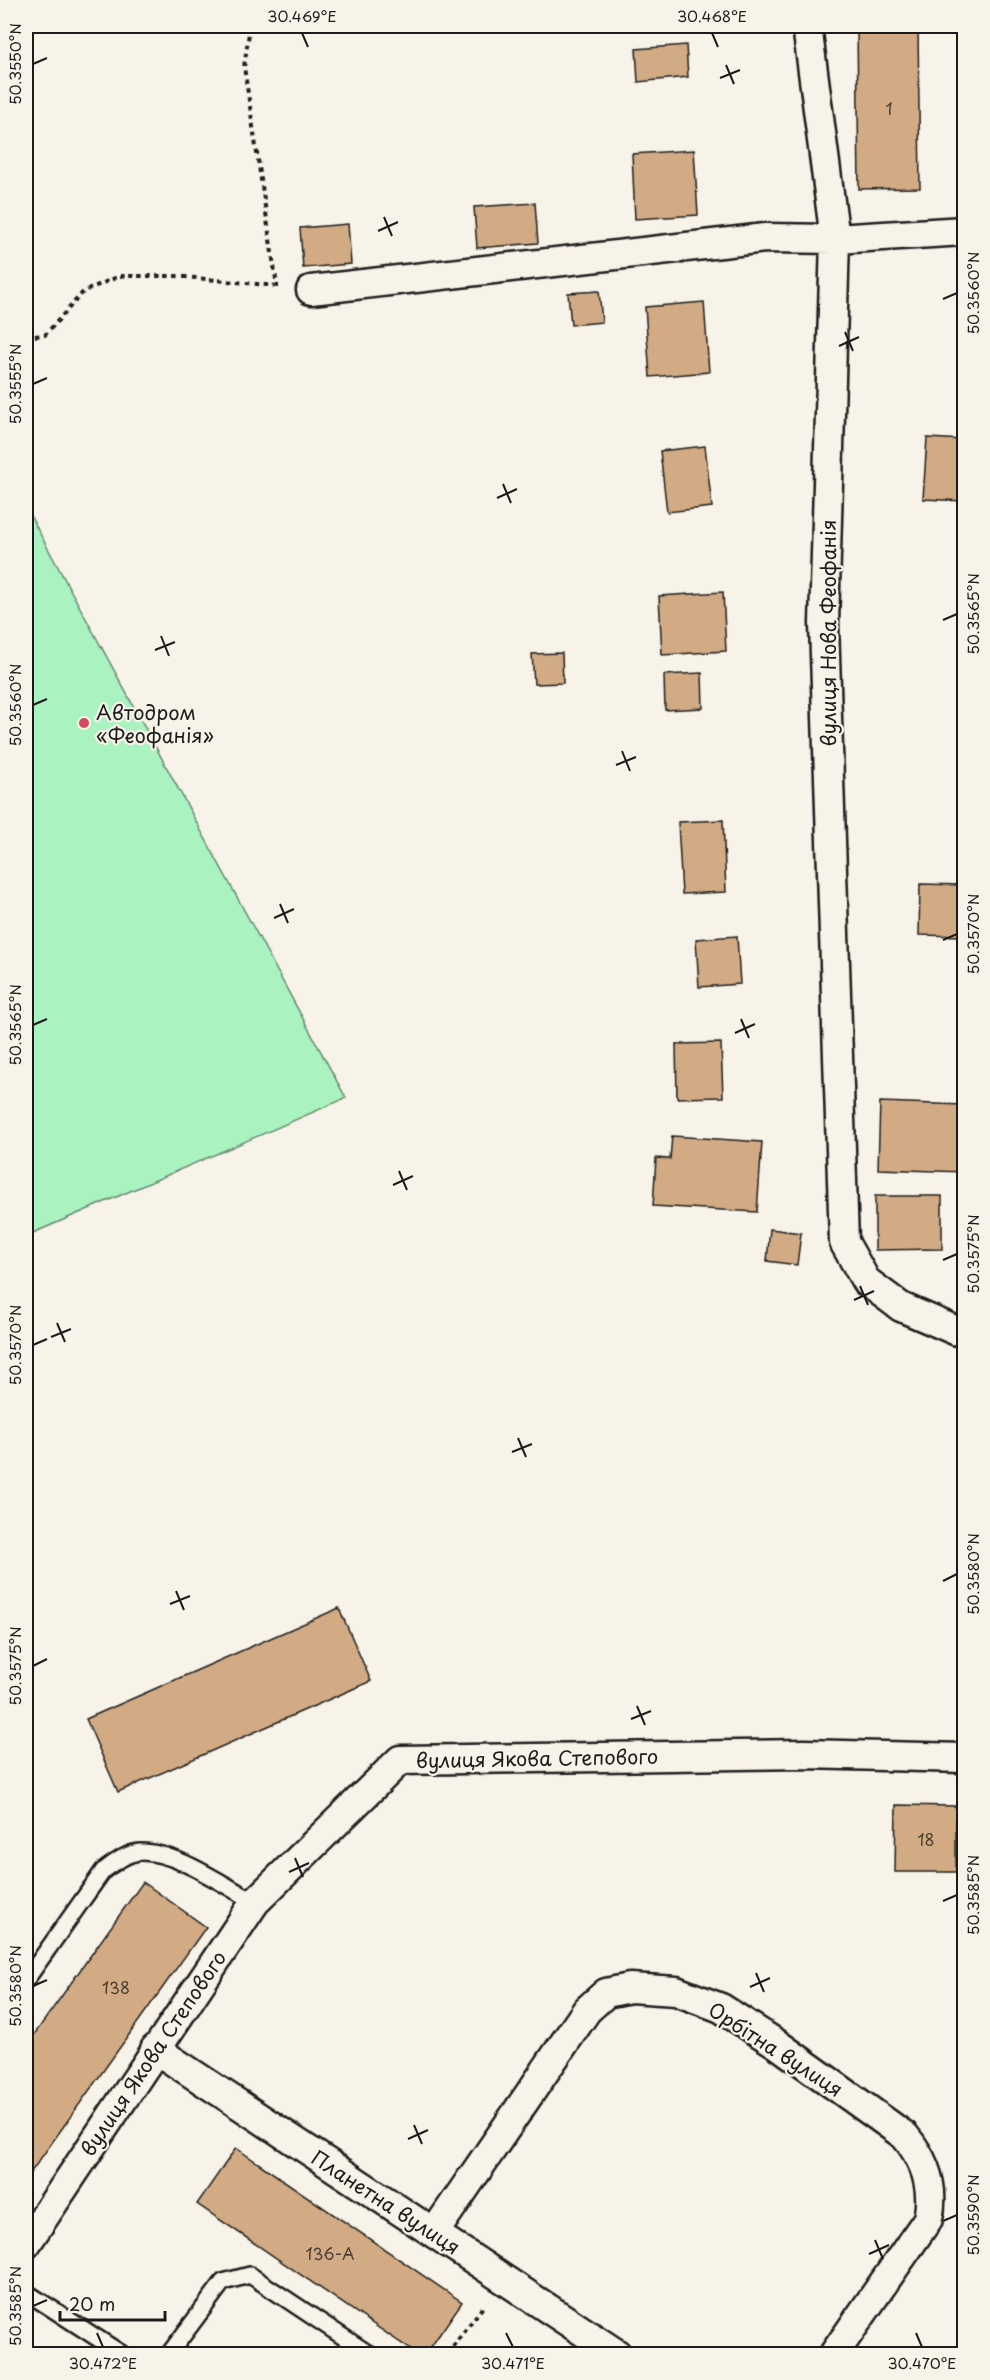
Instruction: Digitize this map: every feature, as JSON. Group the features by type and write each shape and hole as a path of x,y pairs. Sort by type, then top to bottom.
{"street":[{"name":"вулиця Нова Феофанія","path":"807,26 835,239 824,624 844,1242 866,1281 901,1307 957,1331 964,1331"},
{"path":"311,290 765,238 835,239 964,231"},
{"name":"вулиця Якова Степового","path":"26,2244 255,1902 400,1760 804,1754 964,1758"},
{"name":"Орбітна вулиця","path":"434,2233 587,2010 606,1993 630,1988 676,1991 721,2008 777,2044 905,2136 916,2150 927,2174 932,2202 928,2219 834,2355"},
{"name":"Планетна вулиця","path":"155,2049 617,2355"}],"lane":[{"path":"26,1980 103,1871 120,1859 138,1852 169,1855 255,1902"},
{"path":"169,2355 223,2282 250,2275 369,2355"},
{"path":"26,2292 122,2355"}],"path":[{"path":"250,26 244,67 277,286"},
{"path":"26,337 45,335 84,291 120,276 175,276 311,290"},
{"path":"447,2355 485,2303"}],"green space":[{"name":"Автодром «Феофанія»","path":"26,508 346,1098 26,1236"}],"building":[{"path":"918,27 920,188 859,189 857,28"},
{"path":"686,45 688,77 638,82 636,49"},
{"path":"694,150 698,215 635,219 632,154"},
{"path":"535,203 538,243 477,248 474,207"},
{"path":"348,224 351,264 303,268 300,228"},
{"path":"599,291 602,322 571,325 568,293"},
{"path":"704,302 709,372 650,377 645,307"},
{"path":"927,438 964,440 964,501 923,499"},
{"path":"705,446 712,507 667,512 660,451"},
{"path":"723,592 726,651 662,655 659,596"},
{"path":"562,653 563,683 534,684 532,654"},
{"path":"702,673 703,708 665,710 664,675"},
{"path":"723,820 726,892 682,894 678,822"},
{"path":"920,884 964,885 964,936 919,935"},
{"path":"737,936 740,984 699,987 696,939"},
{"path":"721,1043 723,1097 677,1098 676,1044"},
{"path":"880,1102 964,1105 964,1172 878,1169"},
{"path":"672,1136 762,1142 757,1212 653,1206 656,1158 670,1159"},
{"path":"875,1196 942,1196 942,1249 875,1250"},
{"path":"770,1229 801,1233 797,1265 767,1261"},
{"path":"339,1608 371,1681 118,1792 86,1719"},
{"path":"896,1805 956,1806 956,1872 895,1872"},
{"path":"143,1882 206,1927 26,2179 26,2046"},
{"path":"236,2148 462,2302 426,2354 417,2354 197,2204"}],"place":[{"name":"Автодром «Феофанія»","path":"84,723"}]}
